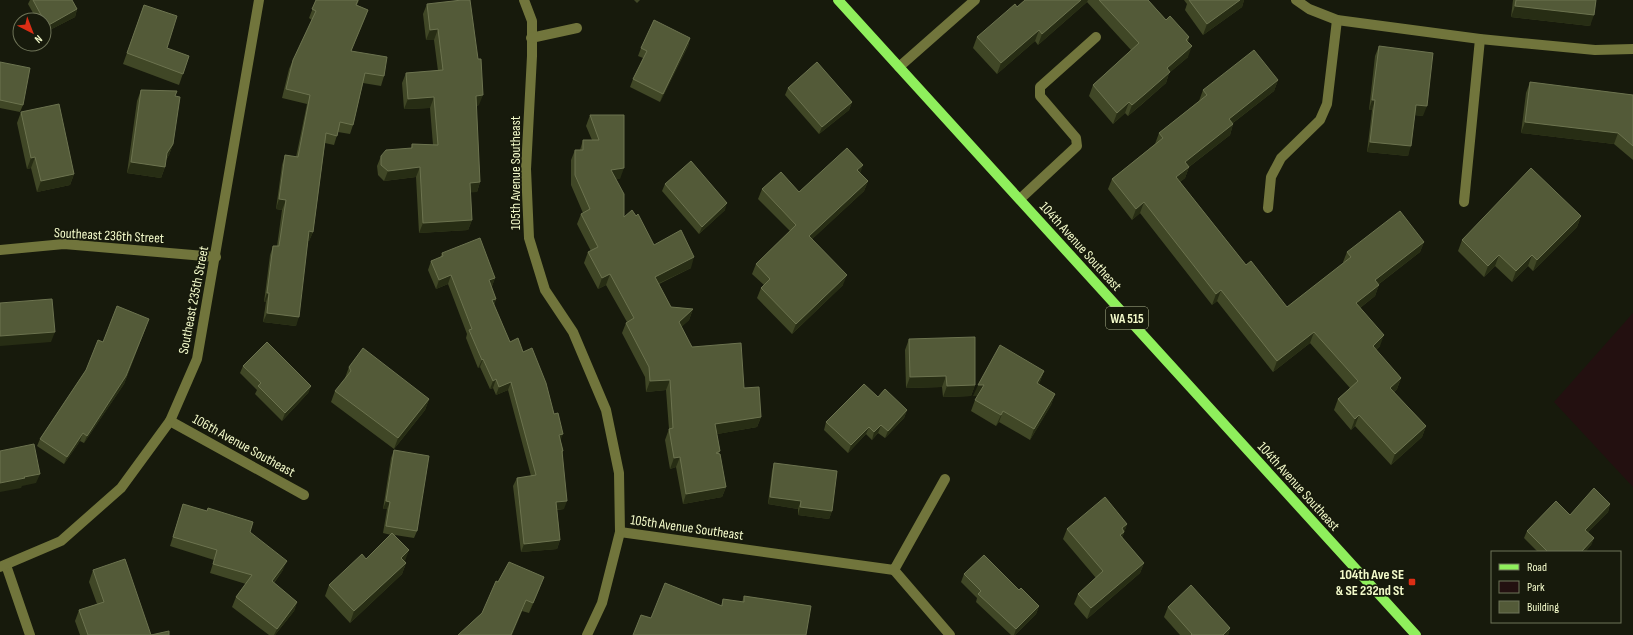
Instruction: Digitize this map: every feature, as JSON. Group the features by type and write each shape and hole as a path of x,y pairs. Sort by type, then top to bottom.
{"main road":[{"name":"104th Avenue Southeast","path":"838,0 1416,635"}],"street":[{"name":"Southeast 235th Street","path":"3,566 61,541 72,532 121,488 170,421 197,359 216,257 259,0"},
{"name":"105th Avenue Southeast","path":"524,0 532,20 526,169 529,238 545,290 573,332 606,410 620,472 620,532 894,570"},
{"path":"899,67 975,0"},
{"path":"1296,0 1309,10 1337,20 1480,38 1595,50 1633,49"},
{"path":"1268,208 1271,177 1281,158 1320,120 1327,104 1337,20"},
{"path":"532,38 577,28"},
{"path":"1020,200 1077,146 1076,138 1040,96 1040,87 1096,36"},
{"path":"1464,202 1480,38"},
{"name":"Southeast 236th Street","path":"0,250 64,244 216,257"},
{"name":"106th Avenue Southeast","path":"170,421 304,495"},
{"path":"945,479 894,570 950,635"},
{"path":"586,635 602,602 620,532"},
{"path":"3,566 30,635"}],"green space":[{"path":"1633,313 1633,487 1554,402"}],"building":[{"path":"33,0 72,0 77,9 52,23 52,12 39,12"},
{"path":"316,0 358,0 356,5 368,10 351,51 387,57 384,76 365,73 353,125 340,122 337,136 326,133 313,232 309,231 299,317 267,313 269,293 267,293 273,246 279,246 286,200 279,199 285,155 298,157 310,95 286,89 293,60 316,11 312,9"},
{"path":"470,0 478,59 481,59 483,95 476,96 480,182 470,183 472,220 423,223 420,167 388,171 381,165 381,156 386,150 412,148 412,144 438,145 434,97 408,99 406,73 443,70 438,29 430,30 427,4"},
{"path":"1025,0 1081,0 1042,34 1039,30 1001,63 977,37 1015,4 1017,7"},
{"path":"1099,0 1148,0 1166,20 1170,16 1189,37 1186,40 1192,46 1167,68 1170,72 1132,105 1129,102 1117,113 1093,85 1139,43"},
{"path":"1189,0 1240,0 1207,24"},
{"path":"1516,0 1596,0 1594,15 1515,6"},
{"path":"144,5 177,16 167,48 189,56 183,74 127,53"},
{"path":"654,20 690,38 663,94 633,79 647,51 641,48"},
{"path":"1379,46 1433,53 1427,106 1416,105 1411,146 1370,142 1375,100 1372,100"},
{"path":"1254,50 1278,80 1229,119 1233,124 1185,162 1189,167 1176,177 1246,265 1251,261 1287,307 1351,257 1347,252 1400,211 1424,242 1375,280 1379,285 1356,303 1384,335 1373,346 1401,378 1390,388 1426,426 1395,454 1359,415 1355,419 1338,399 1358,381 1314,332 1277,361 1221,290 1216,294 1144,202 1136,209 1112,179 1163,138 1159,133 1207,95 1203,90"},
{"path":"0,62 30,68 23,105 0,100"},
{"path":"817,62 852,102 822,127 788,88"},
{"path":"1530,82 1633,95 1633,146 1618,133 1525,122"},
{"path":"141,90 177,91 175,96 180,97 173,144 167,153 165,167 131,162"},
{"path":"59,104 74,174 41,181 35,157 31,158 21,112"},
{"path":"590,115 624,115 624,168 611,170 624,194 624,217 632,210 636,216 638,214 654,245 681,230 694,257 655,277 671,307 693,309 679,322 692,347 741,343 744,388 759,387 761,417 715,424 720,451 716,453 720,454 726,487 686,494 680,457 674,458 669,429 673,428 670,380 650,381 649,367 626,323 634,318 610,274 602,278 588,252 598,247 581,214 590,209 575,175 575,150 583,150 583,140 599,140"},
{"path":"847,148 863,165 857,170 868,181 809,236 847,275 796,324 761,288 770,279 756,264 796,225 762,189 781,172 799,192"},
{"path":"691,161 727,203 702,227 665,184"},
{"path":"1531,168 1581,216 1537,260 1532,255 1516,271 1499,255 1488,266 1462,240"},
{"path":"480,238 495,278 489,280 496,299 492,300 510,342 518,338 523,352 532,348 546,383 554,414 558,413 563,434 559,435 563,451 567,501 556,502 560,540 524,544 517,478 536,475 511,382 499,387 496,379 493,381 469,330 472,329 451,275 439,280 431,261 443,256 442,253"},
{"path":"52,299 55,332 0,336 0,303"},
{"path":"117,306 149,319 126,376 87,436 83,433 67,457 40,439 86,370 98,340 103,342"},
{"path":"975,337 975,385 947,386 946,376 910,377 909,339"},
{"path":"267,342 311,386 285,413 258,386 261,383 243,366"},
{"path":"1000,345 1044,371 1037,383 1055,394 1034,429 1003,411 1001,415 975,400 984,385 978,385"},
{"path":"363,348 429,399 398,438 335,391 351,371 349,367"},
{"path":"864,384 878,397 885,389 907,410 888,431 881,425 874,432 869,427 851,445 826,422"},
{"path":"34,444 40,474 0,483 0,451"},
{"path":"394,450 429,456 417,531 386,526 390,502 386,501"},
{"path":"774,463 837,471 832,511 800,507 801,501 770,497"},
{"path":"1594,488 1610,504 1585,530 1594,538 1582,551 1547,551 1527,531 1556,501 1570,515"},
{"path":"1105,497 1127,524 1122,528 1124,532 1120,535 1144,563 1091,608 1078,594 1103,571 1067,529"},
{"path":"183,504 207,511 208,508 253,522 250,532 287,561 272,581 297,602 277,629 236,597 252,575 213,564 217,550 173,537"},
{"path":"392,533 409,550 401,558 406,563 354,611 329,585 362,554 366,559"},
{"path":"984,555 1019,590 1021,588 1039,606 1016,629 978,594 981,591 964,574"},
{"path":"125,559 151,635 88,635 79,610 104,602 93,570"},
{"path":"509,562 544,577 533,603 526,600 511,635 458,635 482,613 496,581 498,582"},
{"path":"665,583 722,606 723,599 744,602 744,596 811,606 806,635 633,635 641,615 651,618"},
{"path":"1191,585 1230,628 1223,635 1191,635 1192,634 1168,607"},
{"path":"169,631 169,635 151,635"}],"place":[{"name":"104th Ave SE & SE 232nd St","path":"1412,582"}]}
